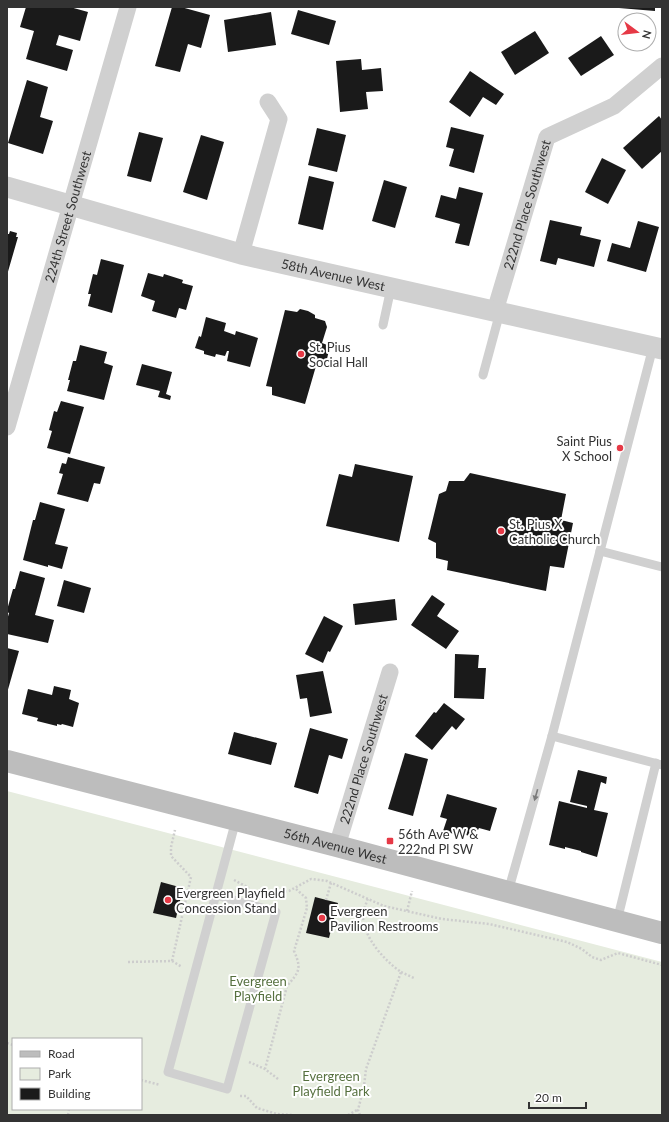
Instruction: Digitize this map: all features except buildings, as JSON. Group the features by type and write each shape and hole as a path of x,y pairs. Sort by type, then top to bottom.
{"main road":[{"name":"56th Avenue West","path":"7,761 337,846 662,933"}],"street":[{"name":"224th Street Southwest","path":"7,427 72,206 128,7"},
{"name":"222nd Place Southwest","path":"497,311 547,137 614,106 662,66"},
{"path":"240,254 279,119 268,102"},
{"name":"58th Avenue West","path":"7,187 240,254 658,348"},
{"name":"222nd Place Southwest","path":"337,846 390,672"}],"lane":[{"path":"383,325 391,288"},
{"path":"483,374 497,311"},
{"path":"508,892 552,736 600,550 658,348"},
{"path":"600,550 662,567"},
{"path":"552,736 659,764 617,921"},
{"path":"216,895 276,912 227,1089 168,1072 236,820"}],"path":[{"path":"172,961 191,877 171,856 171,847 175,830"},
{"path":"222,872 248,888 256,890"},
{"path":"263,892 271,894 289,891 311,879 331,883 384,906 442,919 489,924 567,942 582,949 592,957 601,960 618,953 662,965"},
{"path":"326,900 331,883"},
{"path":"265,1069 288,986 296,976 299,963 294,951 307,908 306,898 295,888"},
{"path":"407,911 412,891"},
{"path":"368,898 363,916 366,931 382,954 394,967 414,978"},
{"path":"128,962 172,961 186,970"},
{"path":"360,1115 358,1110 364,1086 366,1069 401,972"},
{"path":"248,1062 265,1069 278,1080"},
{"path":"142,1080 156,1083"},
{"path":"348,1115 357,1109 358,1110"}],"green space":[{"name":"Evergreen Playfield","path":"7,791 662,962 662,1115 7,1115"}],"place":[{"name":"St. Pius Social Hall","path":"301,354"},
{"name":"Saint Pius X School","path":"620,448"},
{"name":"St. Pius X Catholic Church","path":"501,531"},
{"name":"56th Ave W & 222nd Pl SW","path":"390,841"},
{"name":"Evergreen Playfield Concession Stand","path":"168,900"},
{"name":"Evergreen Pavilion Restrooms","path":"322,918"}],"park label":[{"name":"Evergreen Playfield Park","path":"331,1084"}]}
